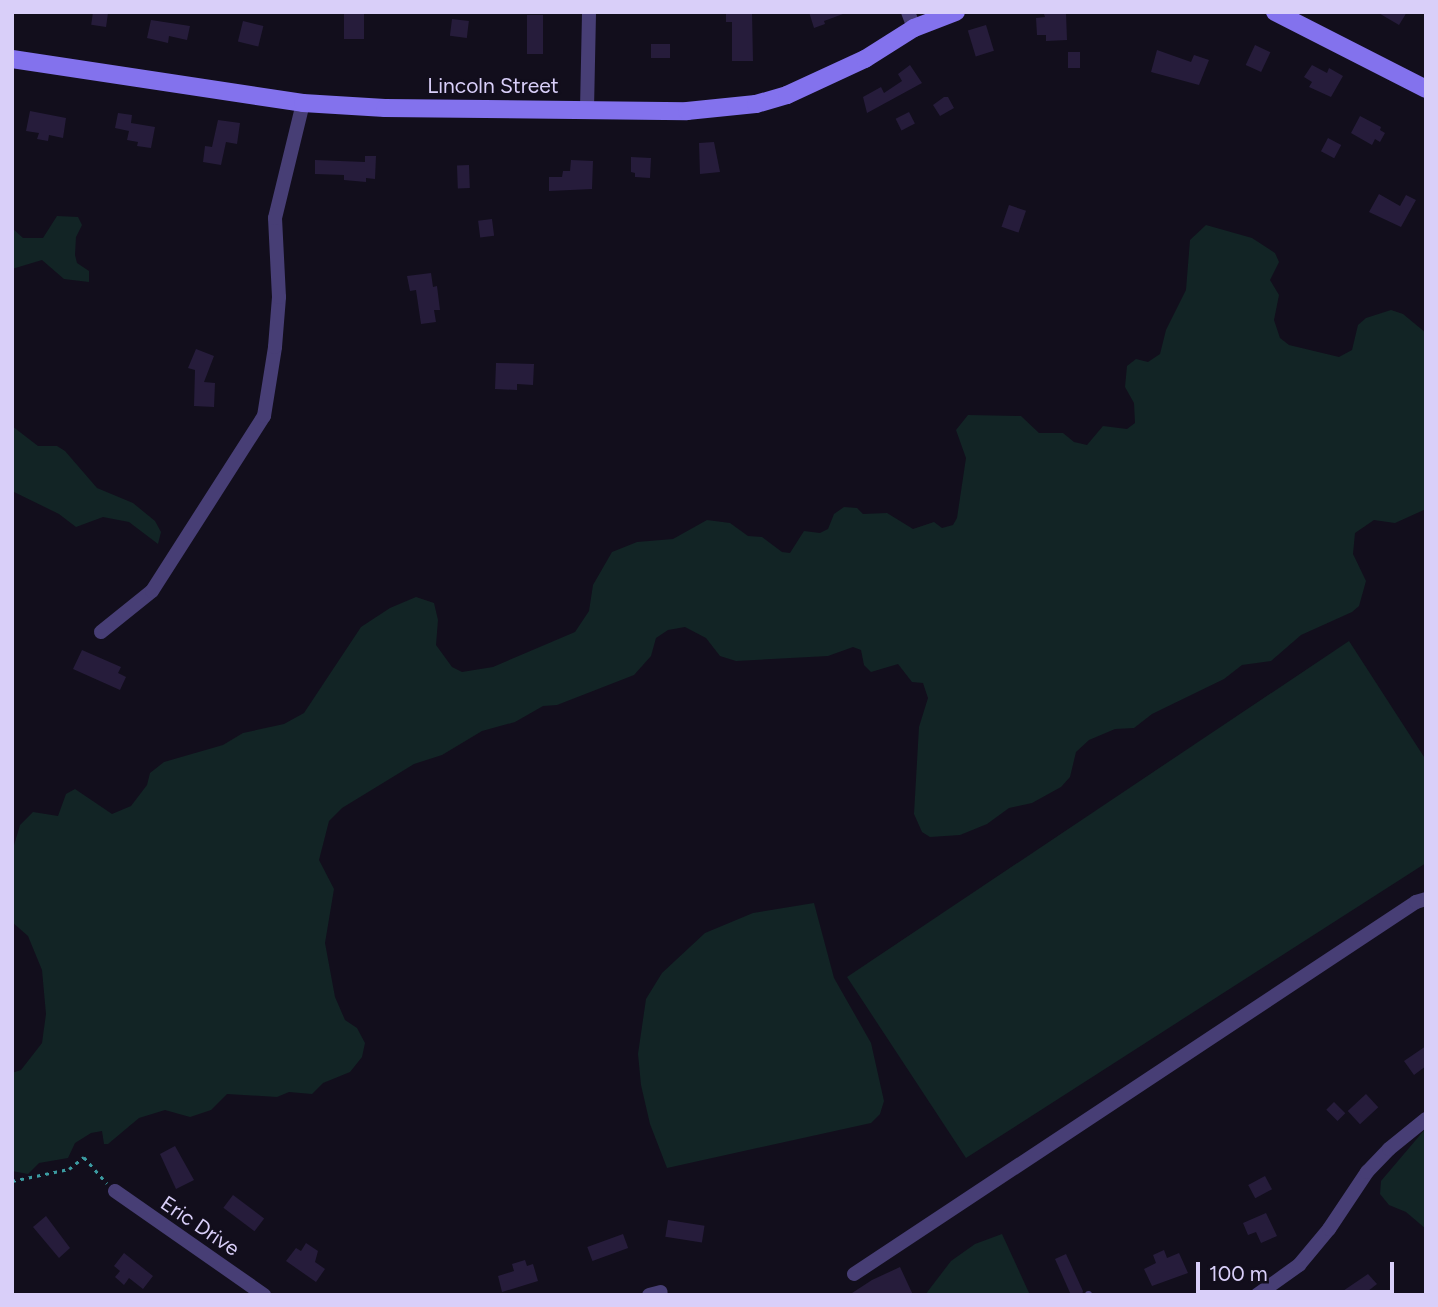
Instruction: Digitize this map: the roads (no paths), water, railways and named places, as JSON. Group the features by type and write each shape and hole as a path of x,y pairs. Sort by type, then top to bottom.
{"main road":[{"name":"Lincoln Street","path":"12,60 303,103 385,107 687,111 756,104 819,82 865,59 911,20 956,12"},
{"path":"1275,12 1426,89"}],"street":[{"path":"587,109 589,12"},
{"path":"101,632 152,591 264,416 279,298 275,218 303,103"},
{"path":"854,1274 1416,902 1426,899"},
{"path":"1257,1295 1299,1265 1329,1228 1367,1172 1389,1149 1426,1119"},
{"name":"Eric Drive","path":"115,1191 264,1295"}]}
